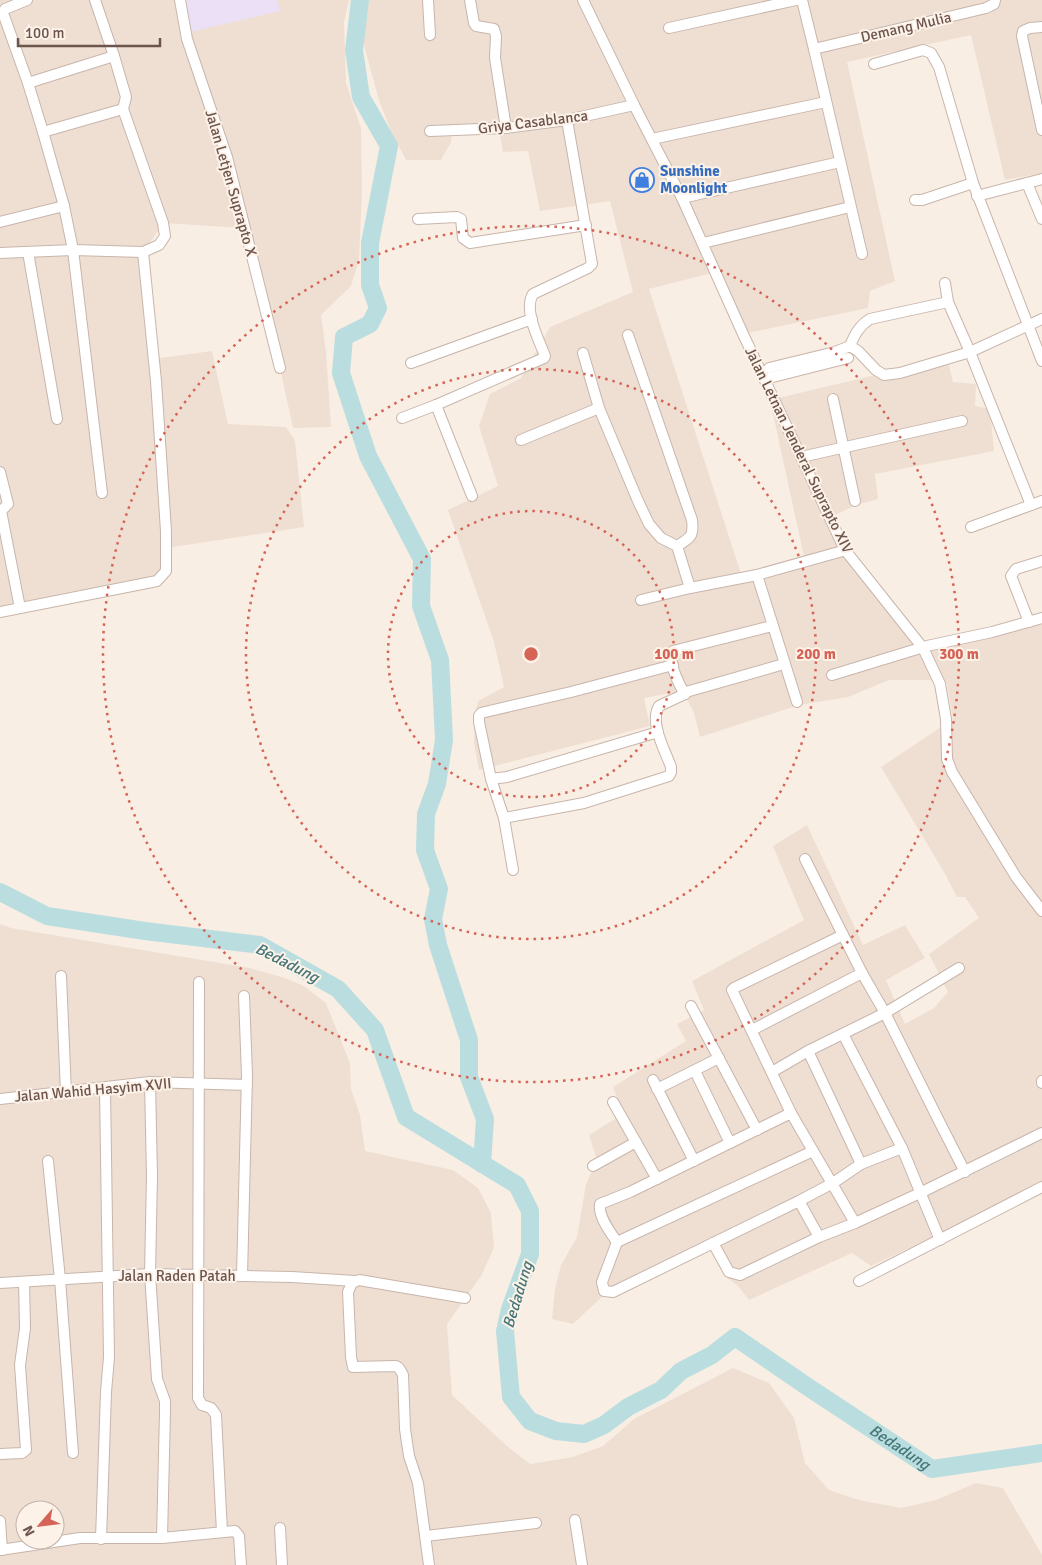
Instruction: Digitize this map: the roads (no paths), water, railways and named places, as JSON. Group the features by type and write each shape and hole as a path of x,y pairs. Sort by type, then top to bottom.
{"street":[{"path":"27,0 5,9 3,13 28,84 64,206 73,250 102,493"},
{"path":"0,254 73,250 143,252 159,245 166,236 163,222 123,109 126,98 95,0"},
{"name":"Jalan Letjen Suprapto X","path":"180,0 187,39 226,158 280,368"},
{"path":"428,0 430,34"},
{"path":"470,0 476,26 494,29 496,36 495,58 506,128"},
{"name":"Jalan Letnan Jenderal Suprapto XIV","path":"583,0 704,243 845,550 922,648 940,684 946,719 947,759 952,772 1016,877 1042,911"},
{"path":"669,28 796,0"},
{"path":"802,0 862,254"},
{"name":"Demang Mulia","path":"814,49 986,8 994,4 995,0"},
{"path":"1042,26 1023,31 1022,36 1042,130"},
{"path":"874,64 923,50 931,54 939,68 977,196 1042,361"},
{"path":"28,84 114,56"},
{"path":"652,140 826,102"},
{"name":"Griya Casablanca","path":"430,131 506,128 566,120 634,105"},
{"path":"43,132 123,109"},
{"path":"402,418 544,358 545,356 528,305 533,294 590,267 592,264 566,120"},
{"path":"682,198 840,162"},
{"path":"977,196 1042,179"},
{"path":"915,200 922,200 974,183"},
{"path":"1027,183 1042,219"},
{"path":"0,220 64,206"},
{"path":"704,243 850,207"},
{"path":"418,219 457,217 461,220 463,238 470,243 586,224"},
{"path":"28,252 57,419"},
{"path":"0,612 157,581 166,571 166,531 156,390 143,252"},
{"path":"945,283 948,302 1031,505"},
{"path":"769,368 836,352 850,346 861,325 870,319 948,302"},
{"path":"411,363 532,319"},
{"path":"850,346 884,375 900,373 970,352 1042,319"},
{"path":"628,335 691,515 693,530 691,535 677,546"},
{"path":"583,353 599,408 638,501 649,524 660,538 677,546 690,588"},
{"path":"765,379 848,358"},
{"path":"833,399 855,501"},
{"path":"436,405 472,496"},
{"path":"521,440 599,408"},
{"path":"801,457 962,421"},
{"path":"0,472 8,504 1,511 20,608"},
{"path":"971,527 1042,501"},
{"path":"641,600 757,575 845,550"},
{"path":"1029,622 1011,576 1016,569 1042,561"},
{"path":"757,575 797,702"},
{"path":"832,675 922,648 1042,618"},
{"path":"685,694 679,685 673,665 671,657 673,651 772,626"},
{"path":"504,818 584,803 669,776 671,767 658,732 655,716 659,706 686,692 784,664"},
{"path":"513,870 504,818 492,779 479,722 481,713 673,665"},
{"path":"492,779 507,777 658,732"},
{"path":"805,859 862,973 885,1012 965,1172"},
{"path":"843,936 733,989 732,992 792,1113 855,1223"},
{"path":"772,1072 808,1051 885,1012 959,968"},
{"path":"752,1030 862,973"},
{"path":"60,976 66,1093"},
{"path":"199,982 198,1398 202,1405 211,1408 216,1415 222,1532"},
{"path":"242,1276 246,1085 244,996"},
{"path":"691,1006 757,1130"},
{"path":"844,1034 902,1148 940,1240"},
{"path":"808,1051 861,1164"},
{"path":"694,1161 655,1084 695,1071 719,1058"},
{"path":"695,1071 730,1143"},
{"path":"150,1082 152,1176 150,1274 157,1379 165,1401 162,1538"},
{"name":"Jalan Wahid Hasyim XVII","path":"0,1099 150,1082 246,1085"},
{"path":"101,1539 109,1356 105,1088"},
{"path":"613,1102 657,1179"},
{"path":"616,1242 606,1225 599,1205 792,1113"},
{"path":"713,1243 730,1272 740,1275 819,1237 855,1223 965,1172 1042,1133"},
{"path":"593,1166 636,1142"},
{"path":"813,1151 616,1242 602,1282 602,1288 604,1291 613,1292 799,1201 833,1183 861,1164 902,1148"},
{"path":"48,1161 60,1279 73,1453"},
{"path":"858,1280 1042,1187"},
{"path":"799,1201 819,1237"},
{"name":"Jalan Raden Patah","path":"0,1283 150,1274 199,1274 372,1282 465,1298"},
{"path":"355,1281 350,1286 348,1292 352,1364 356,1368 396,1366 403,1375 405,1429 409,1456 418,1483 429,1565"},
{"path":"0,1454 22,1453 26,1450 20,1365 25,1328 24,1282"},
{"path":"575,1520 582,1565"},
{"path":"0,1521 1,1550 80,1538 162,1538 235,1531 240,1542 241,1565"},
{"path":"426,1536 536,1522"},
{"path":"280,1528 282,1565"}],"waterway":[{"path":"360,0 354,50 361,97 389,146 370,243 370,285 378,308 370,324 344,337 341,373 368,456 422,559 421,606 440,660 444,740 437,784 426,814 425,850 439,889 433,919 438,945 469,1040 469,1077 485,1119 482,1164"},
{"name":"Bedadung","path":"0,892 47,916 145,931 260,945 338,989 375,1030 406,1117 517,1185 530,1211 530,1254 510,1309 505,1331 511,1397 530,1421 556,1431 584,1434 604,1425 628,1407 661,1390 681,1371 712,1355 735,1337 932,1469 1042,1453"}],"place":[{"name":"Sunshine Moonlight","path":"642,180"}]}
